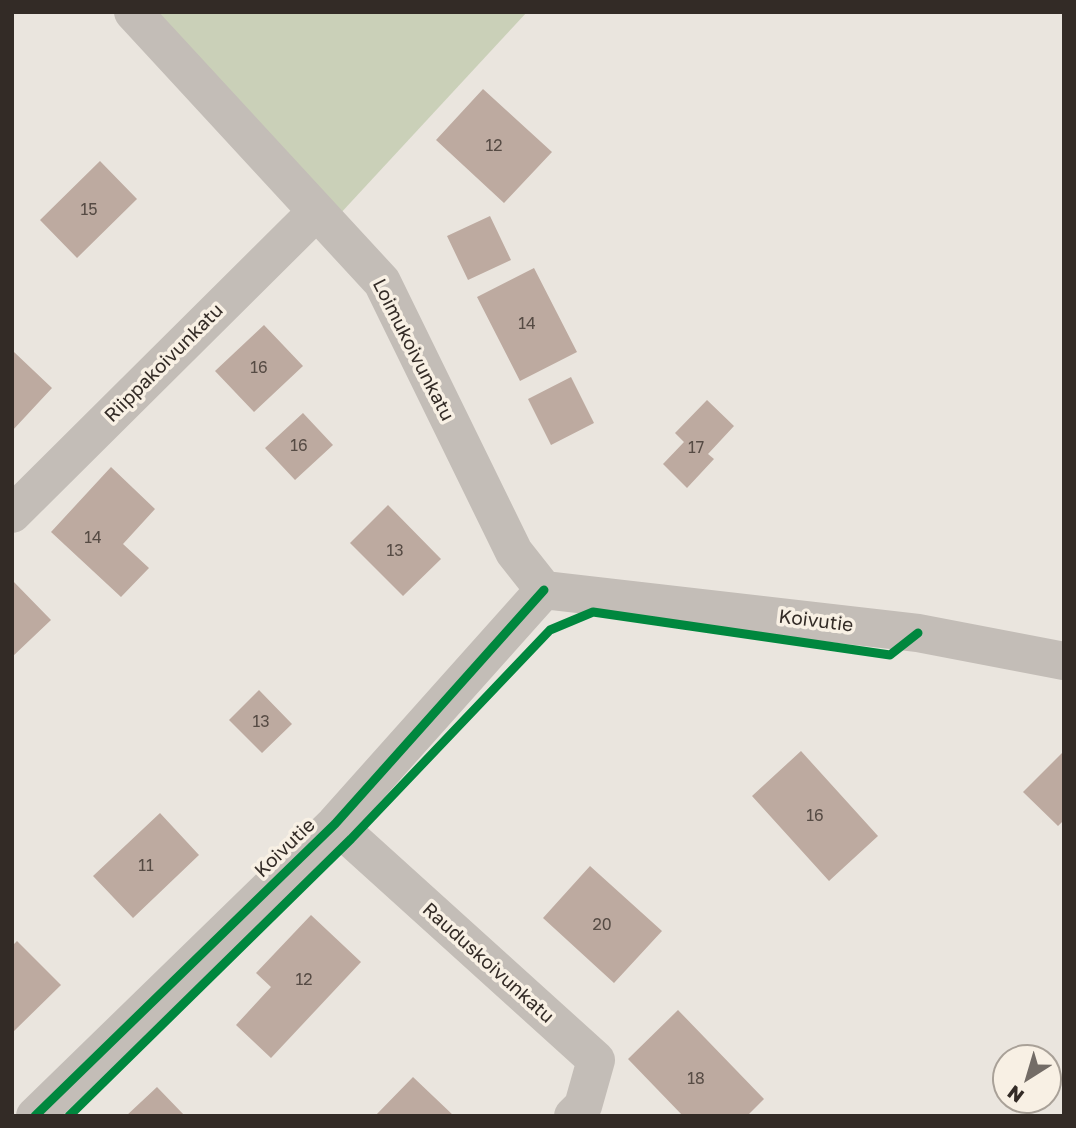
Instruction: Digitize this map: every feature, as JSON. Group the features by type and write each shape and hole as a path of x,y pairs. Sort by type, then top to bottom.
{"street":[{"name":"Loimukoivunkatu","path":"133,12 315,213 382,282 514,552 544,590"},
{"name":"Riippakoivunkatu","path":"12,514 315,213"},
{"name":"Koivutie","path":"35,1116 335,824 544,590 918,633 1064,661"},
{"name":"Rauduskoivunkatu","path":"335,824 596,1060 583,1106 573,1116"}],"green space":[{"path":"153,12 527,12 339,215"}],"building":[{"path":"483,89 552,152 504,203 436,140"},
{"path":"100,161 137,199 77,258 40,220"},
{"path":"490,216 511,260 468,280 447,236"},
{"path":"534,268 577,352 520,381 477,297"},
{"path":"264,325 303,366 254,412 215,371"},
{"path":"14,352 52,388 12,431 12,354"},
{"path":"571,377 594,423 551,445 528,399"},
{"path":"707,400 734,426 708,454 714,459 687,488 663,464 684,442 675,433"},
{"path":"303,413 333,445 295,480 265,448"},
{"path":"111,467 155,509 123,544 149,568 121,597 51,532"},
{"path":"388,505 441,559 403,596 350,543"},
{"path":"12,580 51,620 12,657"},
{"path":"259,690 292,724 262,753 229,720"},
{"path":"801,751 878,836 829,881 752,796"},
{"path":"1064,751 1064,820 1058,826 1023,792"},
{"path":"160,813 199,855 133,918 93,876"},
{"path":"590,866 662,931 614,983 543,918"},
{"path":"311,915 361,962 271,1058 236,1025 271,987 256,973"},
{"path":"17,941 61,985 12,1033 12,946"},
{"path":"678,1010 764,1099 747,1116 683,1116 628,1059"},
{"path":"413,1077 454,1116 375,1116"},
{"path":"157,1087 185,1116 126,1116"}],"cycle path":[{"path":"35,1116 335,824 544,590"},
{"path":"69,1116 351,839 550,630 593,612 890,655 918,633"}]}
